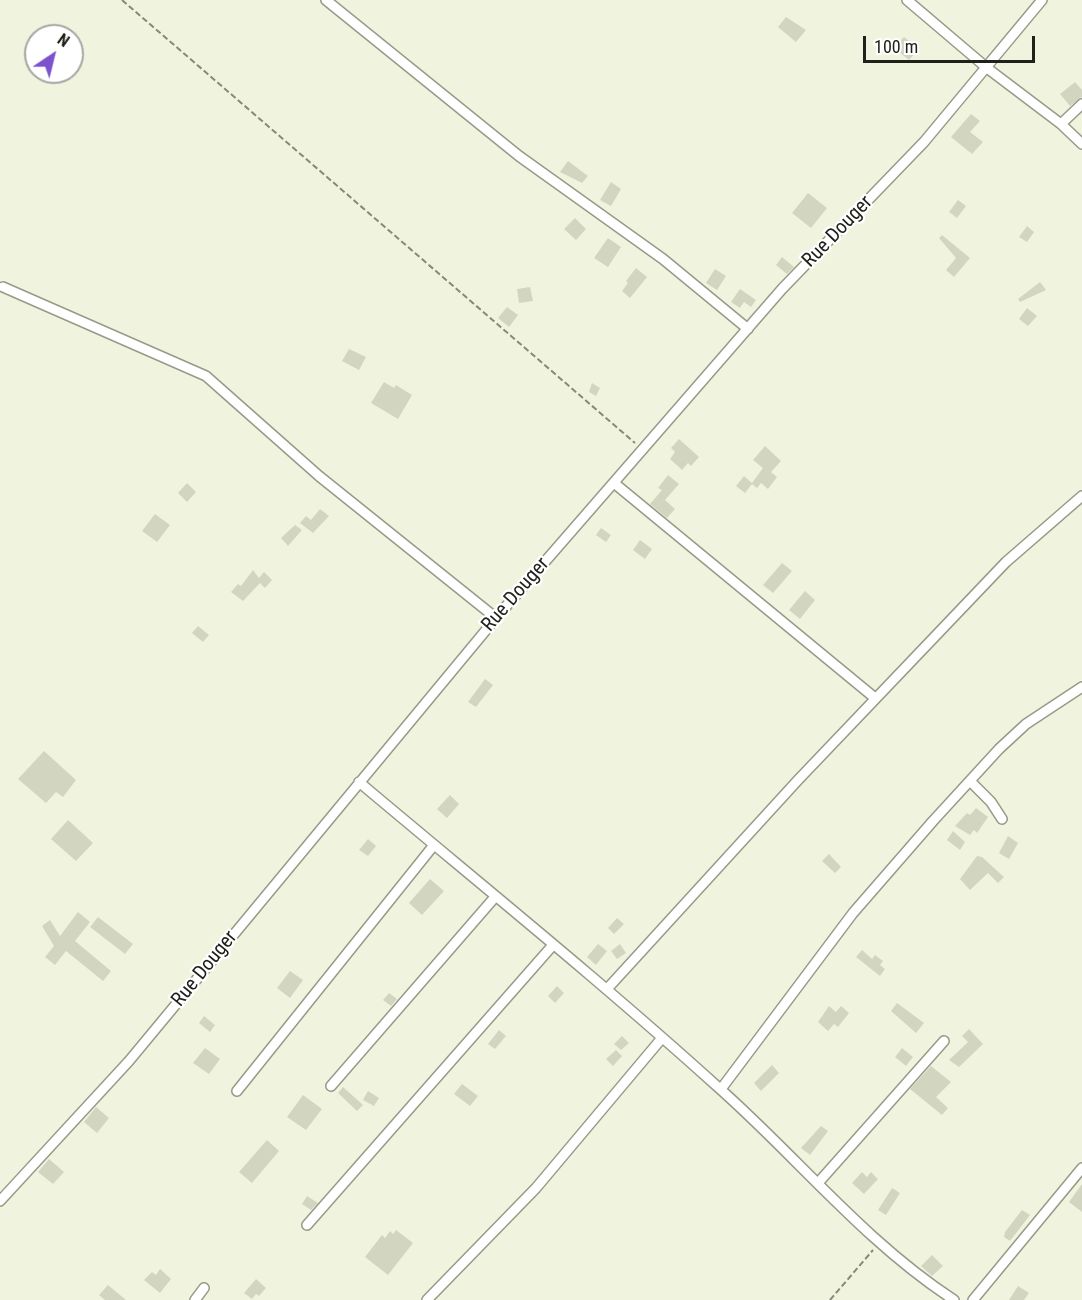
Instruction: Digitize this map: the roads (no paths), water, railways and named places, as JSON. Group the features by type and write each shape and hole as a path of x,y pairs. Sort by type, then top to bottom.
{"street":[{"path":"326,0 519,156 663,259 748,329"},
{"path":"907,0 987,68 1061,124 1082,144"},
{"name":"Rue Douger","path":"0,1201 129,1061 496,618 748,329 924,142 1042,0"},
{"path":"1061,124 1082,104"},
{"path":"3,287 206,376 319,476 496,618"},
{"path":"614,483 875,698"},
{"path":"607,989 875,698 1006,562 1082,496"},
{"path":"721,1089 853,913 970,781 1026,724 1082,687"},
{"path":"970,781 991,802 1002,819"},
{"path":"359,782 607,989 721,1089 878,1244 954,1300"},
{"path":"237,1091 434,845"},
{"path":"331,1086 495,897"},
{"path":"307,1225 553,945"},
{"path":"427,1300 536,1188 662,1038"},
{"path":"818,1183 944,1041"},
{"path":"973,1300 1082,1168"},
{"path":"195,1300 204,1288"}]}
